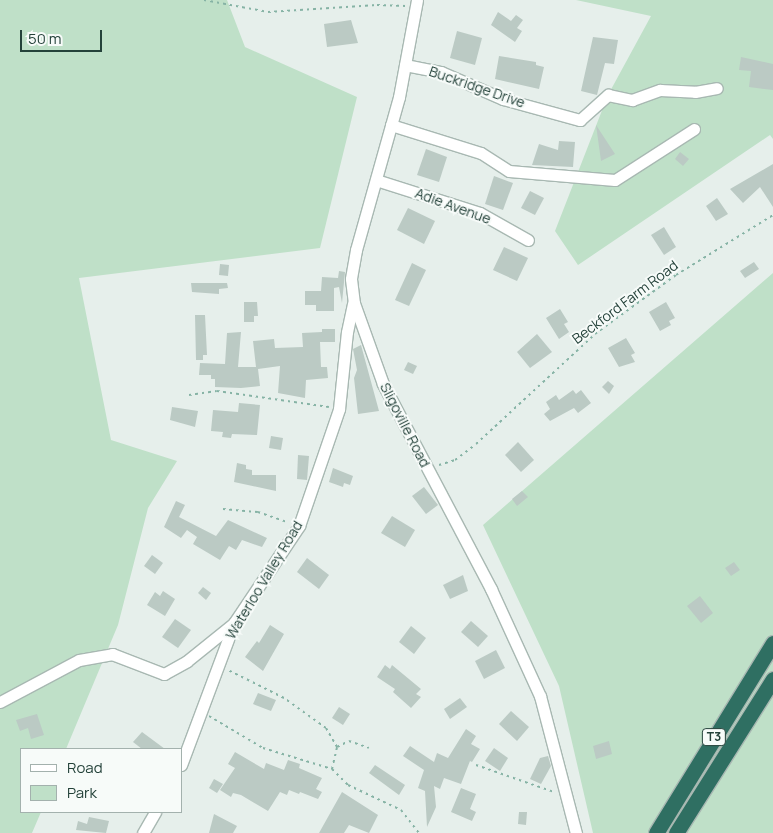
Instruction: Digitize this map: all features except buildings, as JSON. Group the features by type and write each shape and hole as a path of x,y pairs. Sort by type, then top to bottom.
{"highway":[{"name":"T3","path":"656,833 773,643"},
{"name":"T3","path":"676,833 773,679"}],"street":[{"name":"Sligoville Road","path":"417,3 391,125 354,260 351,279 354,304 383,384 491,589 540,696 576,833"},
{"name":"Buckridge Drive","path":"405,65 441,72 503,99 580,120 608,95 632,100 660,90 694,92 717,88"},
{"path":"391,125 481,153 509,171 615,180 694,129"},
{"name":"Adie Avenue","path":"376,180 480,213 528,240"},
{"name":"Waterloo Valley Road","path":"182,762 202,713 217,665 234,623 299,526 339,409 347,332 354,304"},
{"path":"0,702 78,660 112,654 164,674 187,661 234,623"},
{"path":"143,833 154,813"}],"path":[{"path":"204,0 268,12 417,3"},
{"name":"Beckford Farm Road","path":"426,466 455,460 507,417 595,334 676,275 773,215"},
{"path":"190,396 216,390 339,409"},
{"path":"223,509 258,512 299,526"},
{"path":"217,665 284,698 326,728 337,747 332,769"},
{"path":"202,713 263,748 332,769 348,785 401,810 419,833"},
{"path":"337,747 349,741 368,748"},
{"path":"476,765 566,796"}],"green space":[{"path":"0,0 227,0 245,47 357,97 320,248 79,278 111,440 177,461 148,508 118,625 66,748 20,748 20,813 41,813 32,833 0,833"},
{"path":"576,0 773,0 773,139 770,135 578,265 555,231 608,95 651,16"},
{"path":"773,273 773,833 593,833 559,686 483,525"}]}
